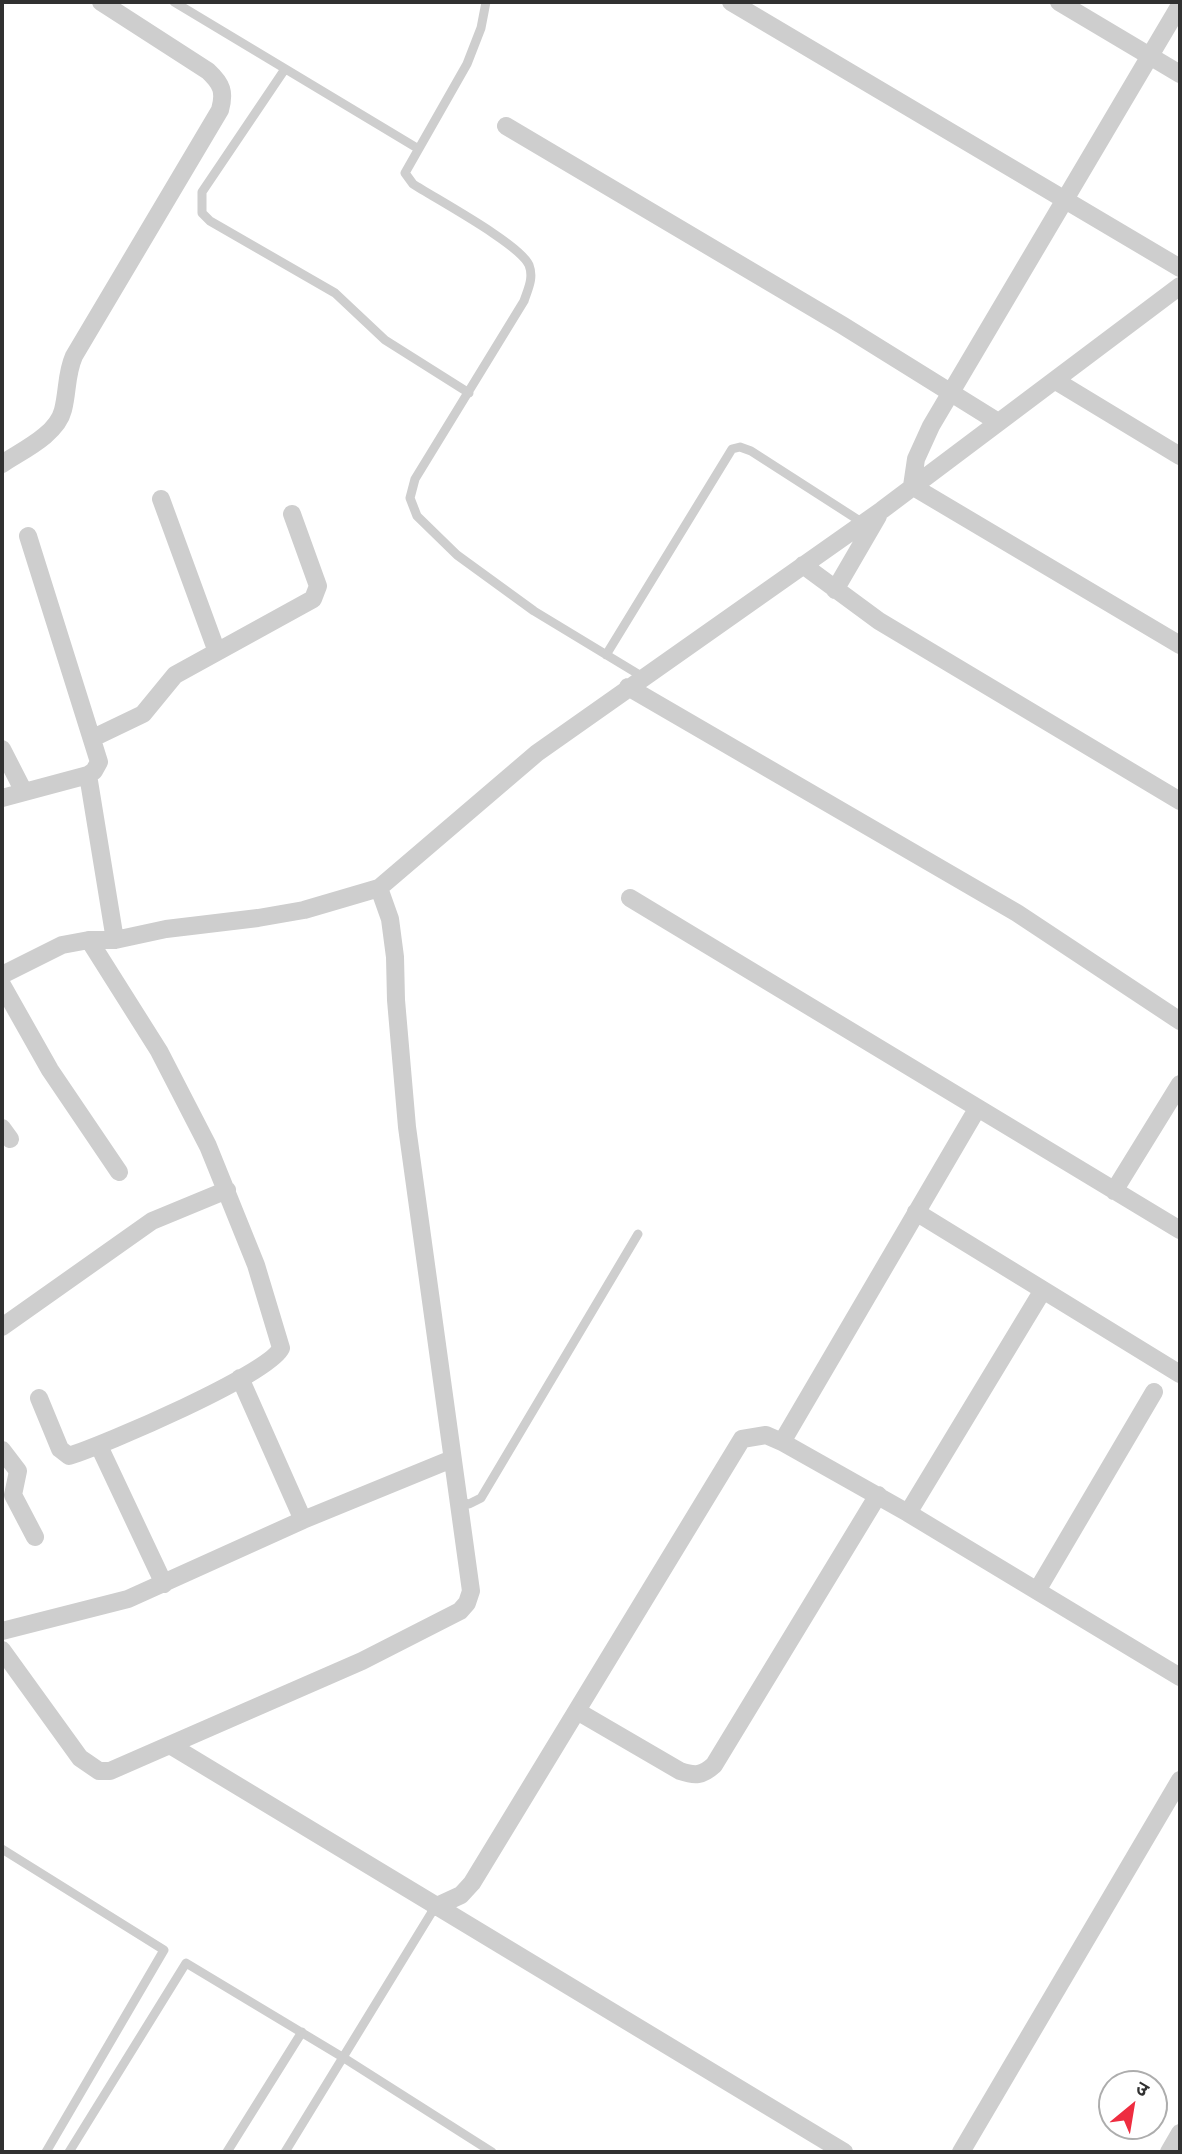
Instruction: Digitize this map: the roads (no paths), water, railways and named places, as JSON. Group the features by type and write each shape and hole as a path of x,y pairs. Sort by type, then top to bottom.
{"street":[{"path":"2,464 57,424 63,411 67,373 74,356 220,110 224,94 220,82 208,71 101,2"},
{"path":"731,2 1180,268"},
{"path":"1059,2 1180,74"},
{"path":"912,486 916,459 931,426 1180,5"},
{"path":"506,126 842,325 998,422"},
{"path":"2,975 36,955 62,945 89,940 115,940 166,929 304,910 379,888 537,753 882,510 1180,286"},
{"path":"1056,381 1180,456"},
{"path":"912,486 1180,645"},
{"path":"161,499 218,652"},
{"path":"835,590 882,510"},
{"path":"93,738 143,714 175,675 303,606 318,593 292,514"},
{"path":"2,798 23,790 88,775 99,762 28,536"},
{"path":"803,565 835,590 998,695 1180,801"},
{"path":"635,682 1017,913 1180,1021"},
{"path":"2,748 23,790"},
{"path":"88,775 115,940"},
{"path":"2,1650 80,1758 99,1771 110,1771 362,1661 460,1611 467,1603 471,1591 428,1259 407,1128 396,1000 396,957 390,919 379,888"},
{"path":"630,898 1180,1230"},
{"path":"39,1398 65,1455 99,1446 240,1378 272,1361 281,1348 256,1265 227,1190 159,1051 89,940"},
{"path":"2,985 50,1070 119,1172"},
{"path":"1114,1191 1180,1084"},
{"path":"782,1441 977,1109"},
{"path":"2,1327 152,1221 227,1190"},
{"path":"916,1212 1180,1374"},
{"path":"908,1513 1042,1290"},
{"path":"240,1378 303,1520"},
{"path":"1038,1589 1154,1392"},
{"path":"435,1907 461,1895 471,1883 734,1448 743,1439 755,1434 782,1441 878,1495 1180,1677"},
{"path":"99,1446 164,1584"},
{"path":"2,1450 18,1471 13,1495 35,1537"},
{"path":"2,1631 128,1599 303,1520 453,1459"},
{"path":"577,1711 680,1771 693,1776 705,1774 714,1765 878,1495"},
{"path":"170,1745 844,2152"},
{"path":"961,2152 1180,1780"},
{"path":"1169,2152 1180,2133"}],"lane":[{"path":"174,2 417,148"},
{"path":"486,2 481,28 467,64 406,166 407,178 514,248 529,264 531,281 524,301 415,479 410,498 417,516 489,580 606,655 635,682"},
{"path":"285,69 202,192 199,203 202,213 210,222 335,293 385,340 469,393"},
{"path":"606,655 732,449 740,447 751,451 863,523"},
{"path":"458,1502 469,1504 481,1498 638,1234"},
{"path":"2,1849 164,1950 46,2152"},
{"path":"285,2152 435,1907"},
{"path":"69,2152 186,1963 302,2032 492,2152"},
{"path":"227,2152 302,2032"}]}
